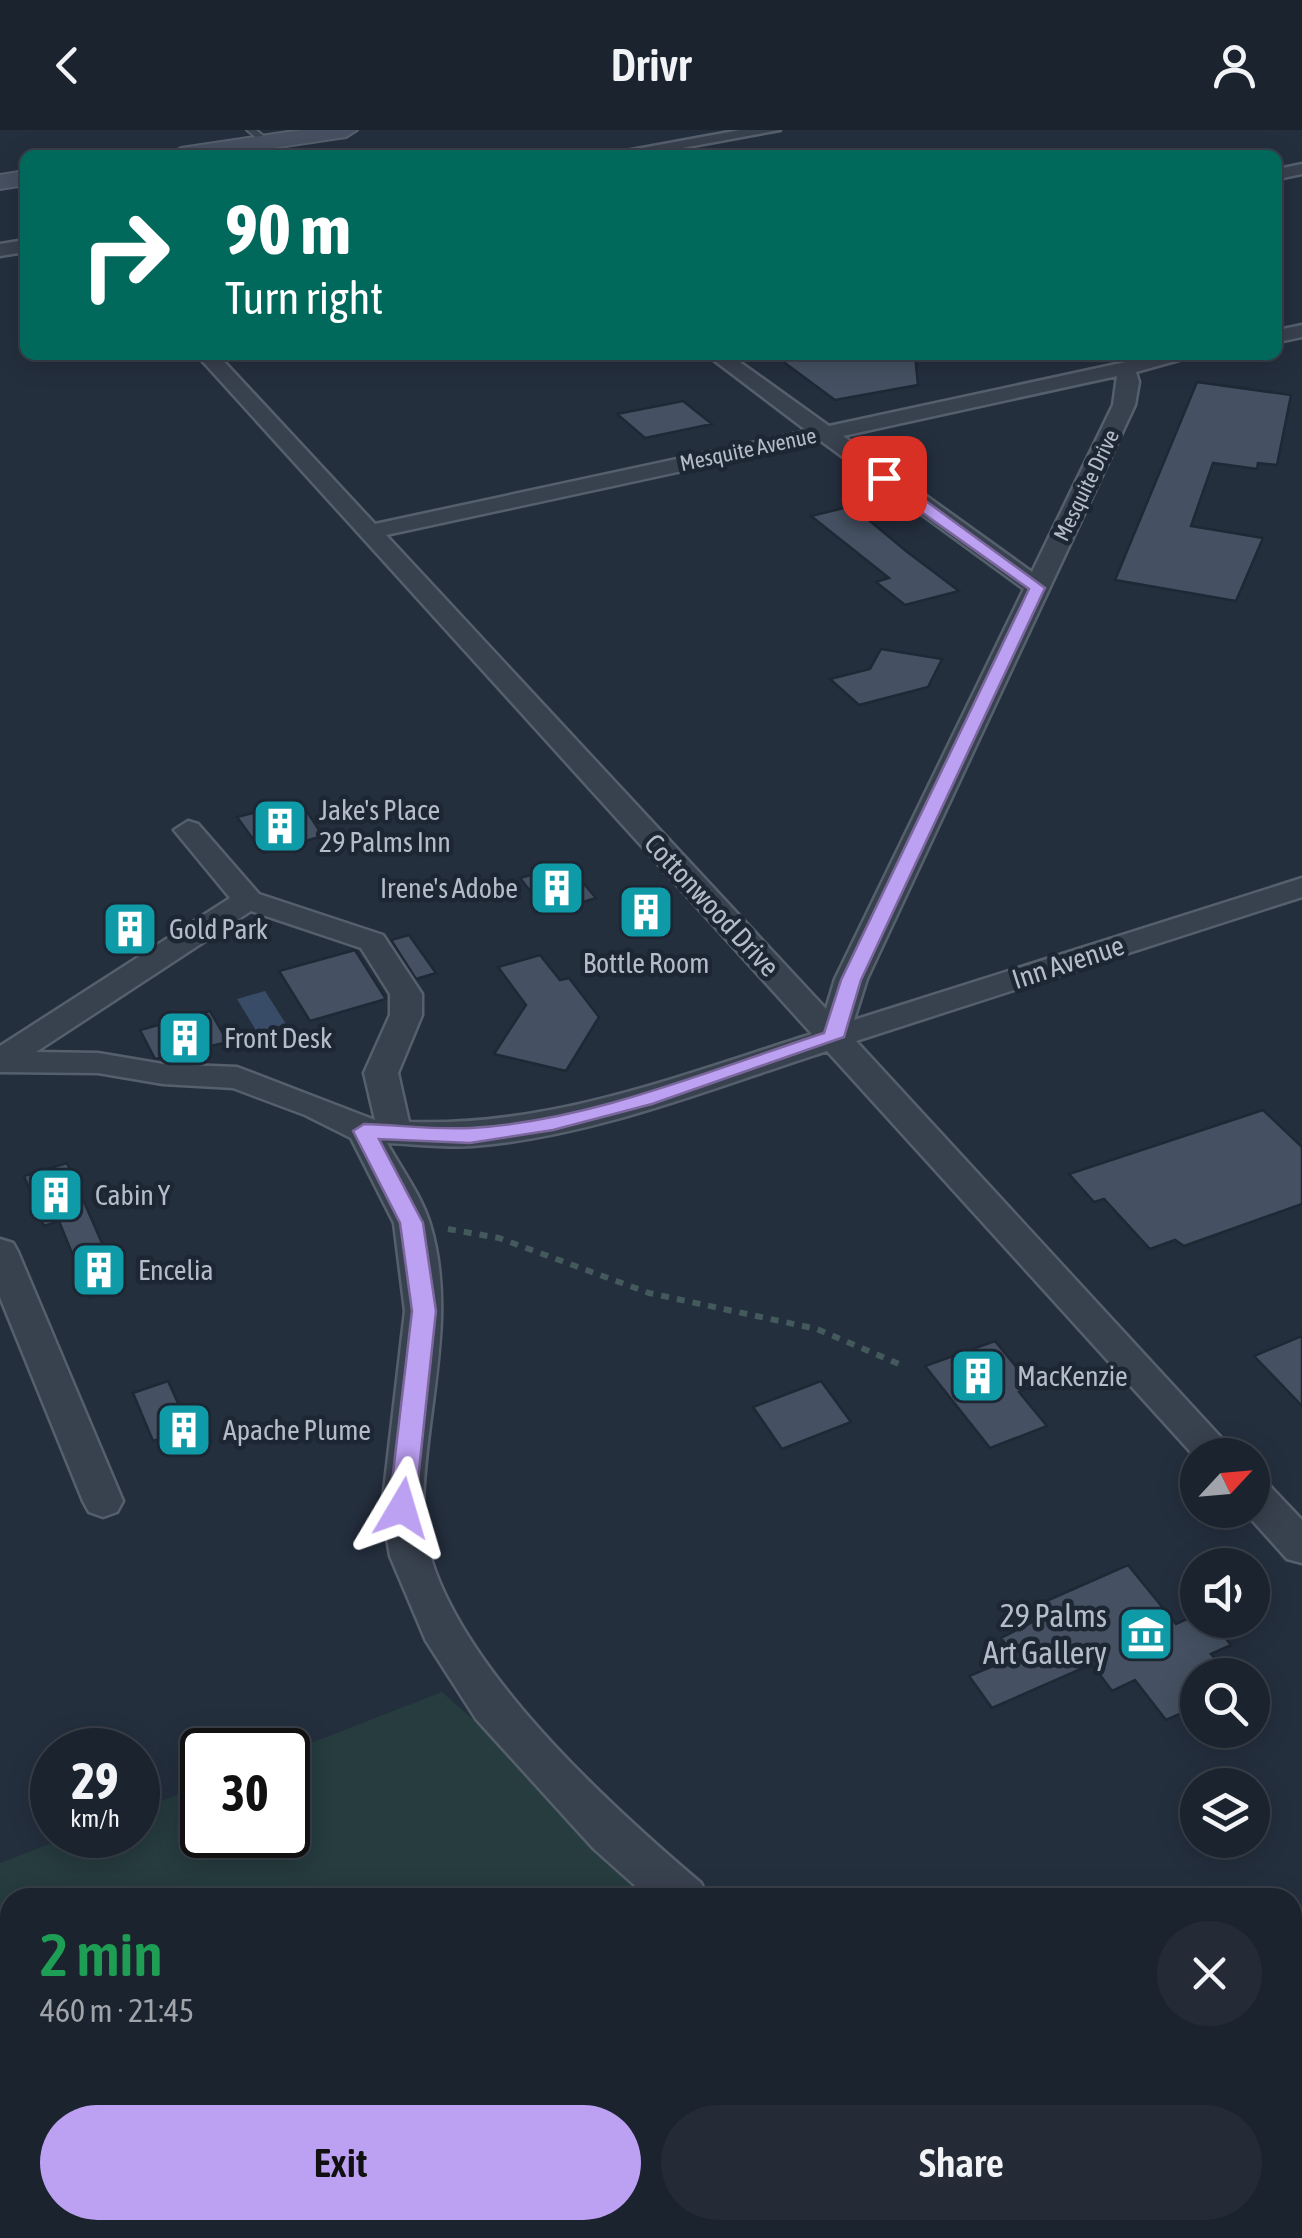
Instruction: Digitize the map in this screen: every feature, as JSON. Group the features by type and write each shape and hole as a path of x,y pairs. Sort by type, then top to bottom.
{"street":[{"path":"202,150 259,136 346,130"},
{"path":"644,150 772,130"},
{"name":"Cottonwood Drive","path":"211,360 1202,1438"},
{"path":"724,360 1037,588"},
{"name":"Mesquite Avenue","path":"369,532 1163,360"},
{"name":"Mesquite Drive","path":"834,1037 851,980 1124,405 1129,382 1124,368"},
{"path":"188,830 248,900 372,942 406,994 406,1015 381,1073 380,1132 412,1223 424,1311 402,1508 410,1556 441,1629 492,1706 610,1834 672,1888"},
{"name":"Inn Avenue","path":"380,1132 470,1136 553,1123 644,1099 1302,887"},
{"path":"0,1062 248,900"},
{"path":"0,1062 98,1063 163,1074 237,1078 380,1132"},
{"path":"0,1252 103,1501"},
{"path":"1270,1512 1302,1547"}],"path":[{"path":"412,1223 499,1238 648,1293 818,1329 899,1364"}],"green space":[{"path":"442,1692 662,1888 0,1888 0,1863 30,1851 30,1858 160,1858 160,1801 180,1794 180,1858 310,1858 310,1743"}],"water":[{"path":"265,991 286,1024 257,1032 237,999"}],"building":[{"path":"781,360 916,360 918,385 835,400"},
{"path":"1197,382 1291,395 1277,465 1258,463 1257,469 1213,463 1191,526 1263,538 1236,601 1115,580"},
{"path":"683,401 712,424 645,438 617,414"},
{"path":"852,506 959,591 905,605 876,582 889,578 811,516"},
{"path":"881,649 942,659 928,687 859,705 830,679 870,669"},
{"name":"Jake's Place 29 Palms Inn","path":"300,801 323,836 263,853 237,817"},
{"name":"Irene's Adobe","path":"568,865 596,898 547,913 520,878"},
{"path":"409,935 436,973 416,979 391,940"},
{"path":"355,950 386,999 310,1021 279,971"},
{"path":"540,955 560,980 569,978 599,1017 566,1071 494,1054 526,1005 498,967"},
{"name":"Front Desk","path":"210,1011 228,1042 155,1059 140,1030"},
{"path":"1263,1110 1302,1147 1302,1204 1184,1246 1175,1240 1150,1249 1104,1199 1094,1202 1069,1174"},
{"path":"67,1163 105,1250 111,1248 126,1286 90,1298 59,1221 44,1226 24,1176"},
{"path":"1302,1336 1302,1406 1254,1356"},
{"name":"MacKenzie","path":"995,1341 1032,1386 1019,1392 1047,1426 990,1448 925,1366"},
{"path":"168,1381 183,1414 197,1409 212,1442 173,1455 165,1437 153,1441 133,1393"},
{"path":"821,1381 851,1422 782,1449 753,1407"},
{"name":"29 Palms Art Gallery","path":"1128,1565 1176,1624 1180,1622 1180,1638 1225,1638 1231,1645 1211,1654 1214,1658 1180,1658 1180,1714 1166,1720 1135,1680 1112,1691 1092,1664 992,1708 969,1676 1015,1657 1001,1638 1052,1612 1044,1602"}],"place":[{"name":"Jake's Place 29 Palms Inn","path":"280,826"},
{"name":"Irene's Adobe","path":"557,888"},
{"name":"Bottle Room","path":"646,912"},
{"name":"Gold Park","path":"130,929"},
{"name":"Front Desk","path":"185,1038"},
{"name":"Cabin Y","path":"56,1195"},
{"name":"Encelia","path":"99,1270"},
{"name":"MacKenzie","path":"978,1376"},
{"name":"Apache Plume","path":"184,1430"},
{"name":"29 Palms Art Gallery","path":"1146,1634"}],"route":[{"path":"402,1508 424,1311 412,1223 364,1131 470,1136 553,1123 644,1099 834,1037 851,980 1037,588 884,478"}]}
